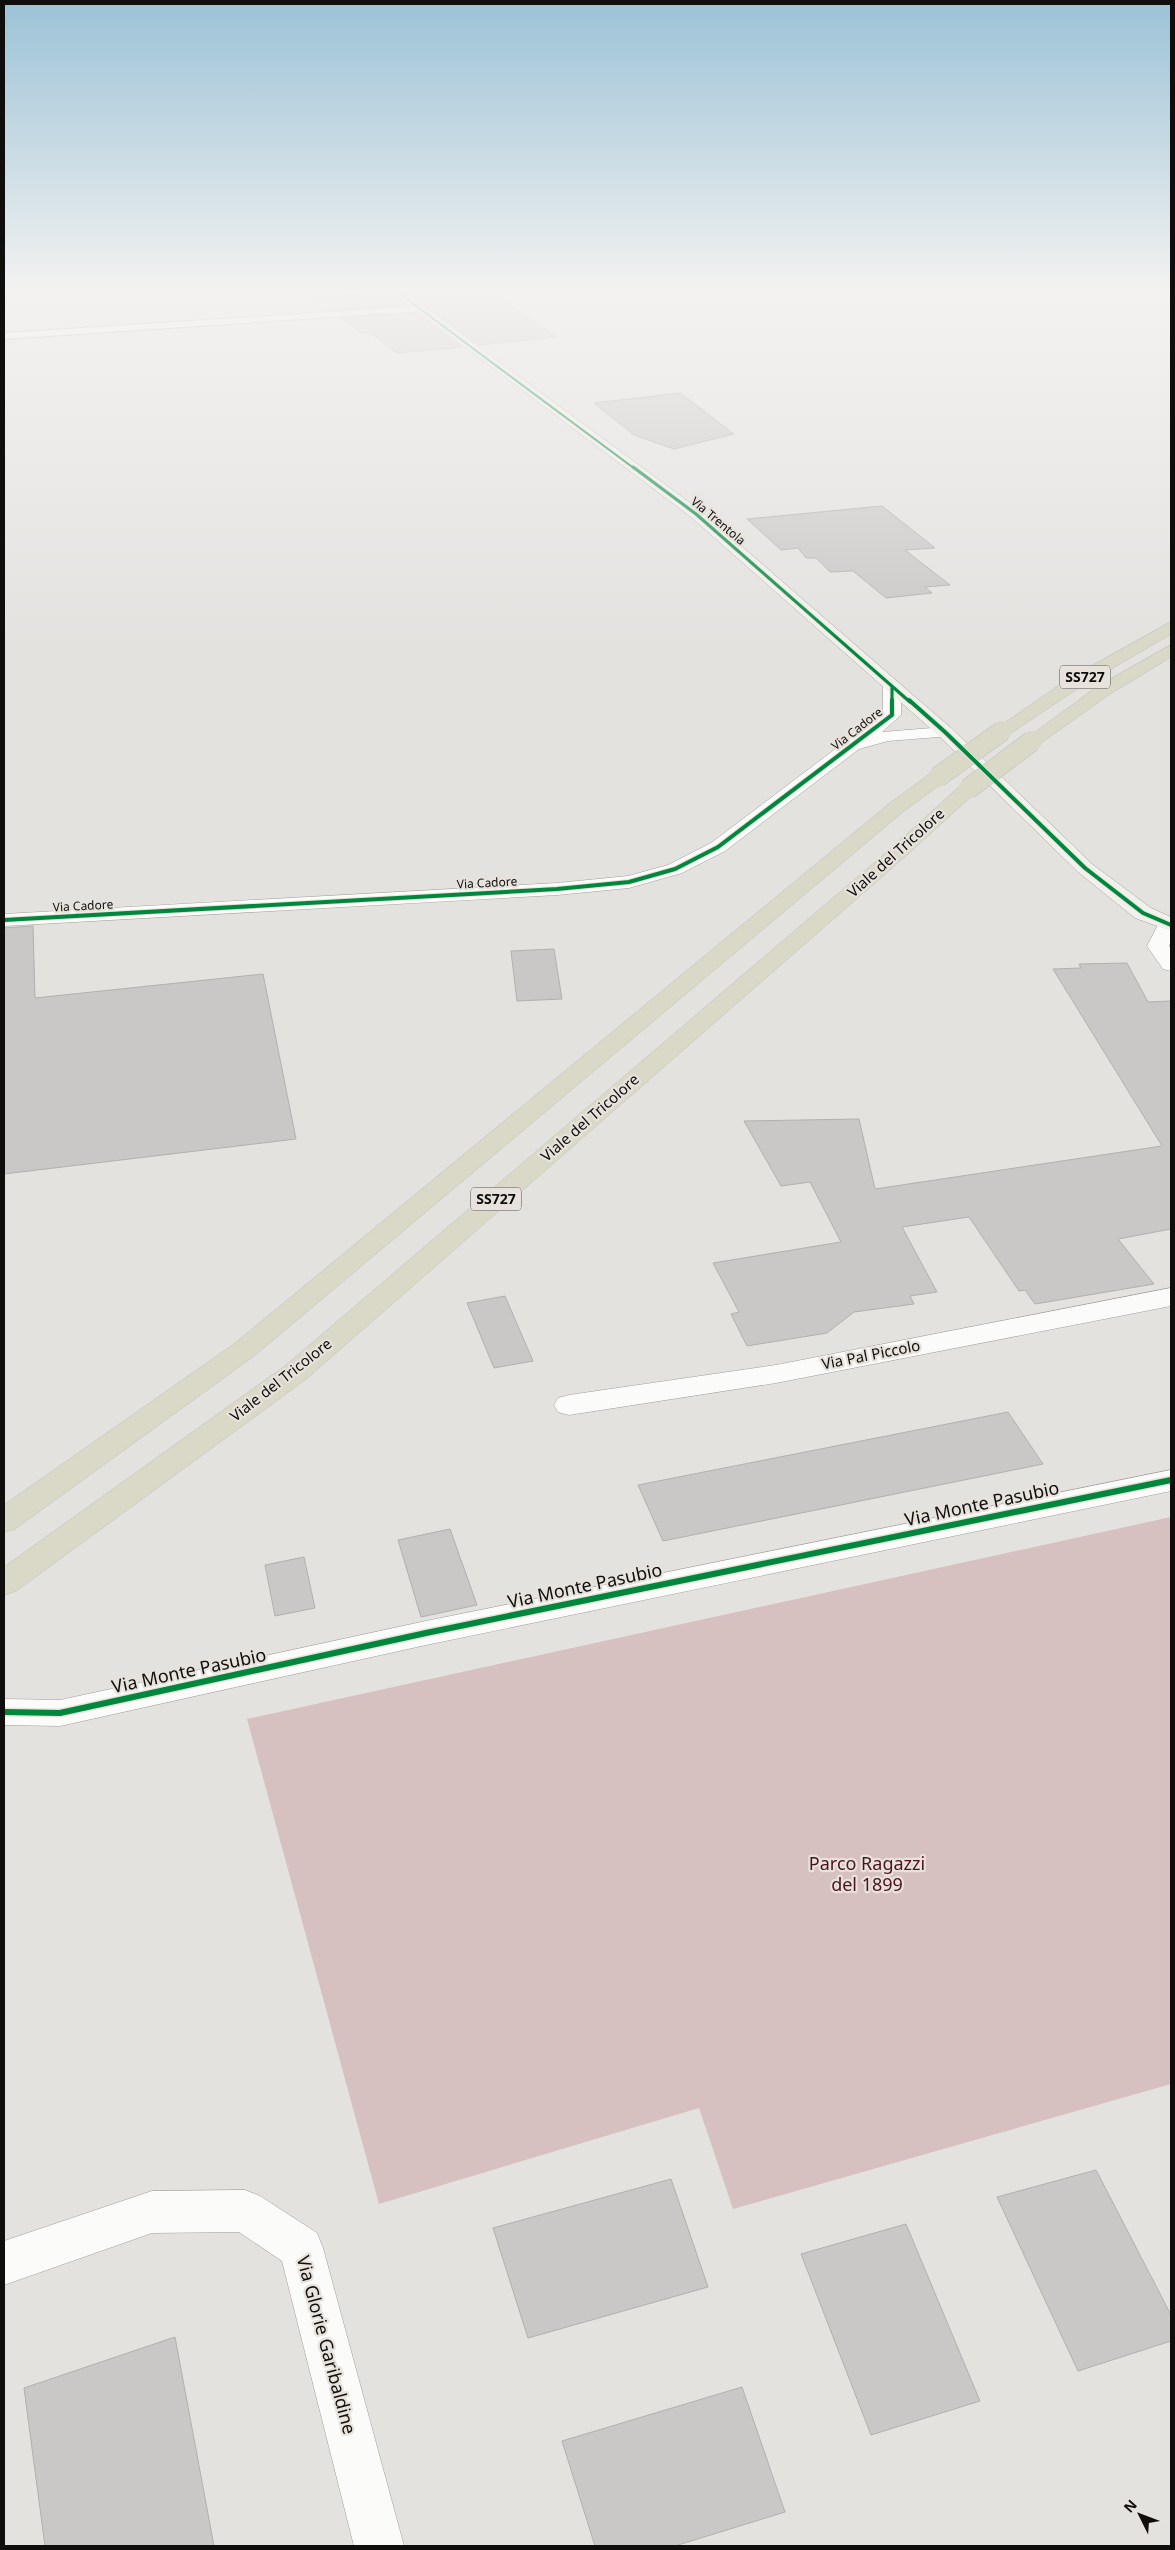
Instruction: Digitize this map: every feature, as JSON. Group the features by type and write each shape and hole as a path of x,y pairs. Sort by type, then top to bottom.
{"highway":[{"name":"Viale del Tricolore","path":"4,1521 244,1350 896,807 1002,731 1074,683 1171,627"},
{"name":"Viale del Tricolore","path":"4,1583 295,1372 902,850 968,789 1104,690 1171,650"}],"street":[{"name":"Via Trentola","path":"552,407 696,514 832,631 892,687 945,732"},
{"name":"Via Cadore","path":"4,920 557,889 629,882 675,869 718,847 892,715 892,687"},
{"name":"Via Cadore","path":"852,746 886,736 945,732"},
{"path":"945,732 1086,868 1143,914 1170,924 1158,946 1171,964"},
{"name":"Via Pal Piccolo","path":"569,1405 776,1374 1171,1297"},
{"name":"Via Monte Pasubio","path":"5,1712 60,1713 426,1633 1171,1480"},
{"name":"Via Glorie Garibaldine","path":"4,2263 152,2212 245,2211 301,2248 379,2546"}],"green space":[{"name":"Parco Ragazzi del 1899","path":"1171,1517 1171,2084 733,2209 699,2108 379,2204 247,1719"}],"building":[{"path":"599,407 698,407 734,434 674,449 634,435"},
{"path":"882,506 935,548 905,550 950,585 925,587 932,593 886,598 853,571 830,572 816,558 806,558 798,548 781,550 747,519"},
{"path":"33,926 35,998 263,974 296,1139 4,1174 4,928"},
{"path":"554,949 562,999 517,1001 511,951"},
{"path":"1127,963 1148,1002 1171,1001 1171,1229 1118,1239 1154,1284 1035,1304 1025,1290 1019,1291 969,1217 902,1227 937,1292 910,1296 914,1304 854,1312 827,1333 747,1346 731,1314 739,1312 713,1263 841,1242 810,1182 781,1186 744,1121 859,1119 875,1189 1162,1146 1053,969 1081,968 1079,964"},
{"path":"505,1296 533,1361 494,1368 467,1303"},
{"path":"1008,1412 1043,1464 663,1541 638,1485"},
{"path":"450,1529 477,1605 421,1617 398,1540"},
{"path":"304,1557 315,1608 275,1616 265,1565"},
{"path":"1096,2170 1171,2315 1171,2341 1078,2371 997,2197"},
{"path":"671,2179 708,2287 528,2338 493,2228"},
{"path":"906,2224 980,2401 871,2435 801,2254"},
{"path":"175,2337 214,2546 45,2546 24,2388"},
{"path":"742,2387 785,2512 675,2546 595,2546 562,2441"}],"cycle path":[{"path":"552,407 696,514 945,732 1085,868 1143,913 1171,925"},
{"path":"4,920 557,889 629,882 675,869 718,847 892,715 892,687"},
{"path":"5,1712 60,1713 426,1633 1171,1480"}]}
